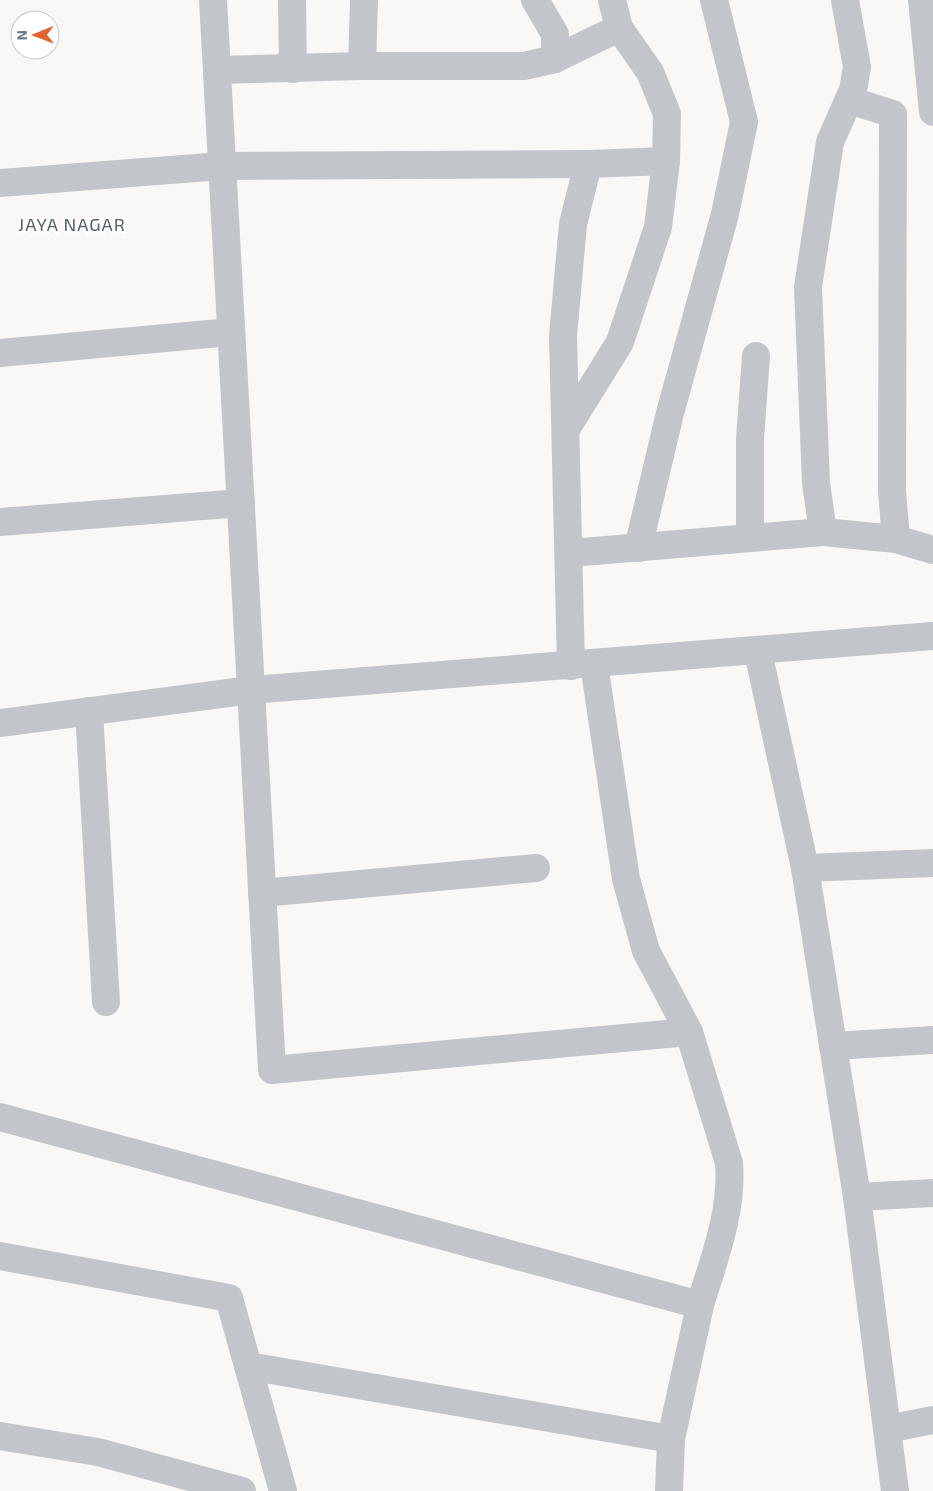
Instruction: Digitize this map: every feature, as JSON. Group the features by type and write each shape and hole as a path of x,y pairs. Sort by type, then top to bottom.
{"street":[{"path":"212,0 272,1070 689,1032"},
{"path":"292,0 293,69"},
{"path":"362,66 364,0"},
{"path":"535,0 555,34 554,59"},
{"path":"566,428 620,342 658,227 666,161 667,114 650,72 619,28 612,0"},
{"path":"638,548 670,413 725,214 744,122 714,0"},
{"path":"823,532 816,483 808,287 830,142 853,90 857,67 845,0"},
{"path":"922,0 933,112"},
{"path":"216,70 362,66 524,66 554,59 619,28"},
{"path":"849,100 893,114 892,491 896,539"},
{"path":"0,183 222,166 588,164 666,161"},
{"path":"588,164 574,224 563,336 570,554 582,665 626,880 646,951 689,1032 725,1147 730,1179 724,1225 700,1305 671,1440 669,1491"},
{"path":"0,353 231,332"},
{"path":"750,538 750,438 756,356"},
{"path":"0,522 241,503"},
{"path":"570,554 823,532 896,539 933,550"},
{"path":"0,723 251,690 758,652 933,636"},
{"path":"758,652 805,868 857,1197 895,1491"},
{"path":"89,711 106,1002"},
{"path":"805,868 933,863"},
{"path":"262,893 536,868"},
{"path":"834,1046 933,1040"},
{"path":"0,1117 700,1305"},
{"path":"857,1197 933,1193"},
{"path":"0,1256 229,1298 283,1491"},
{"path":"248,1366 671,1440"},
{"path":"887,1429 933,1420"},
{"path":"0,1436 98,1452 242,1491"}],"district":[{"name":"JAYA NAGAR","path":"72,224"}]}
